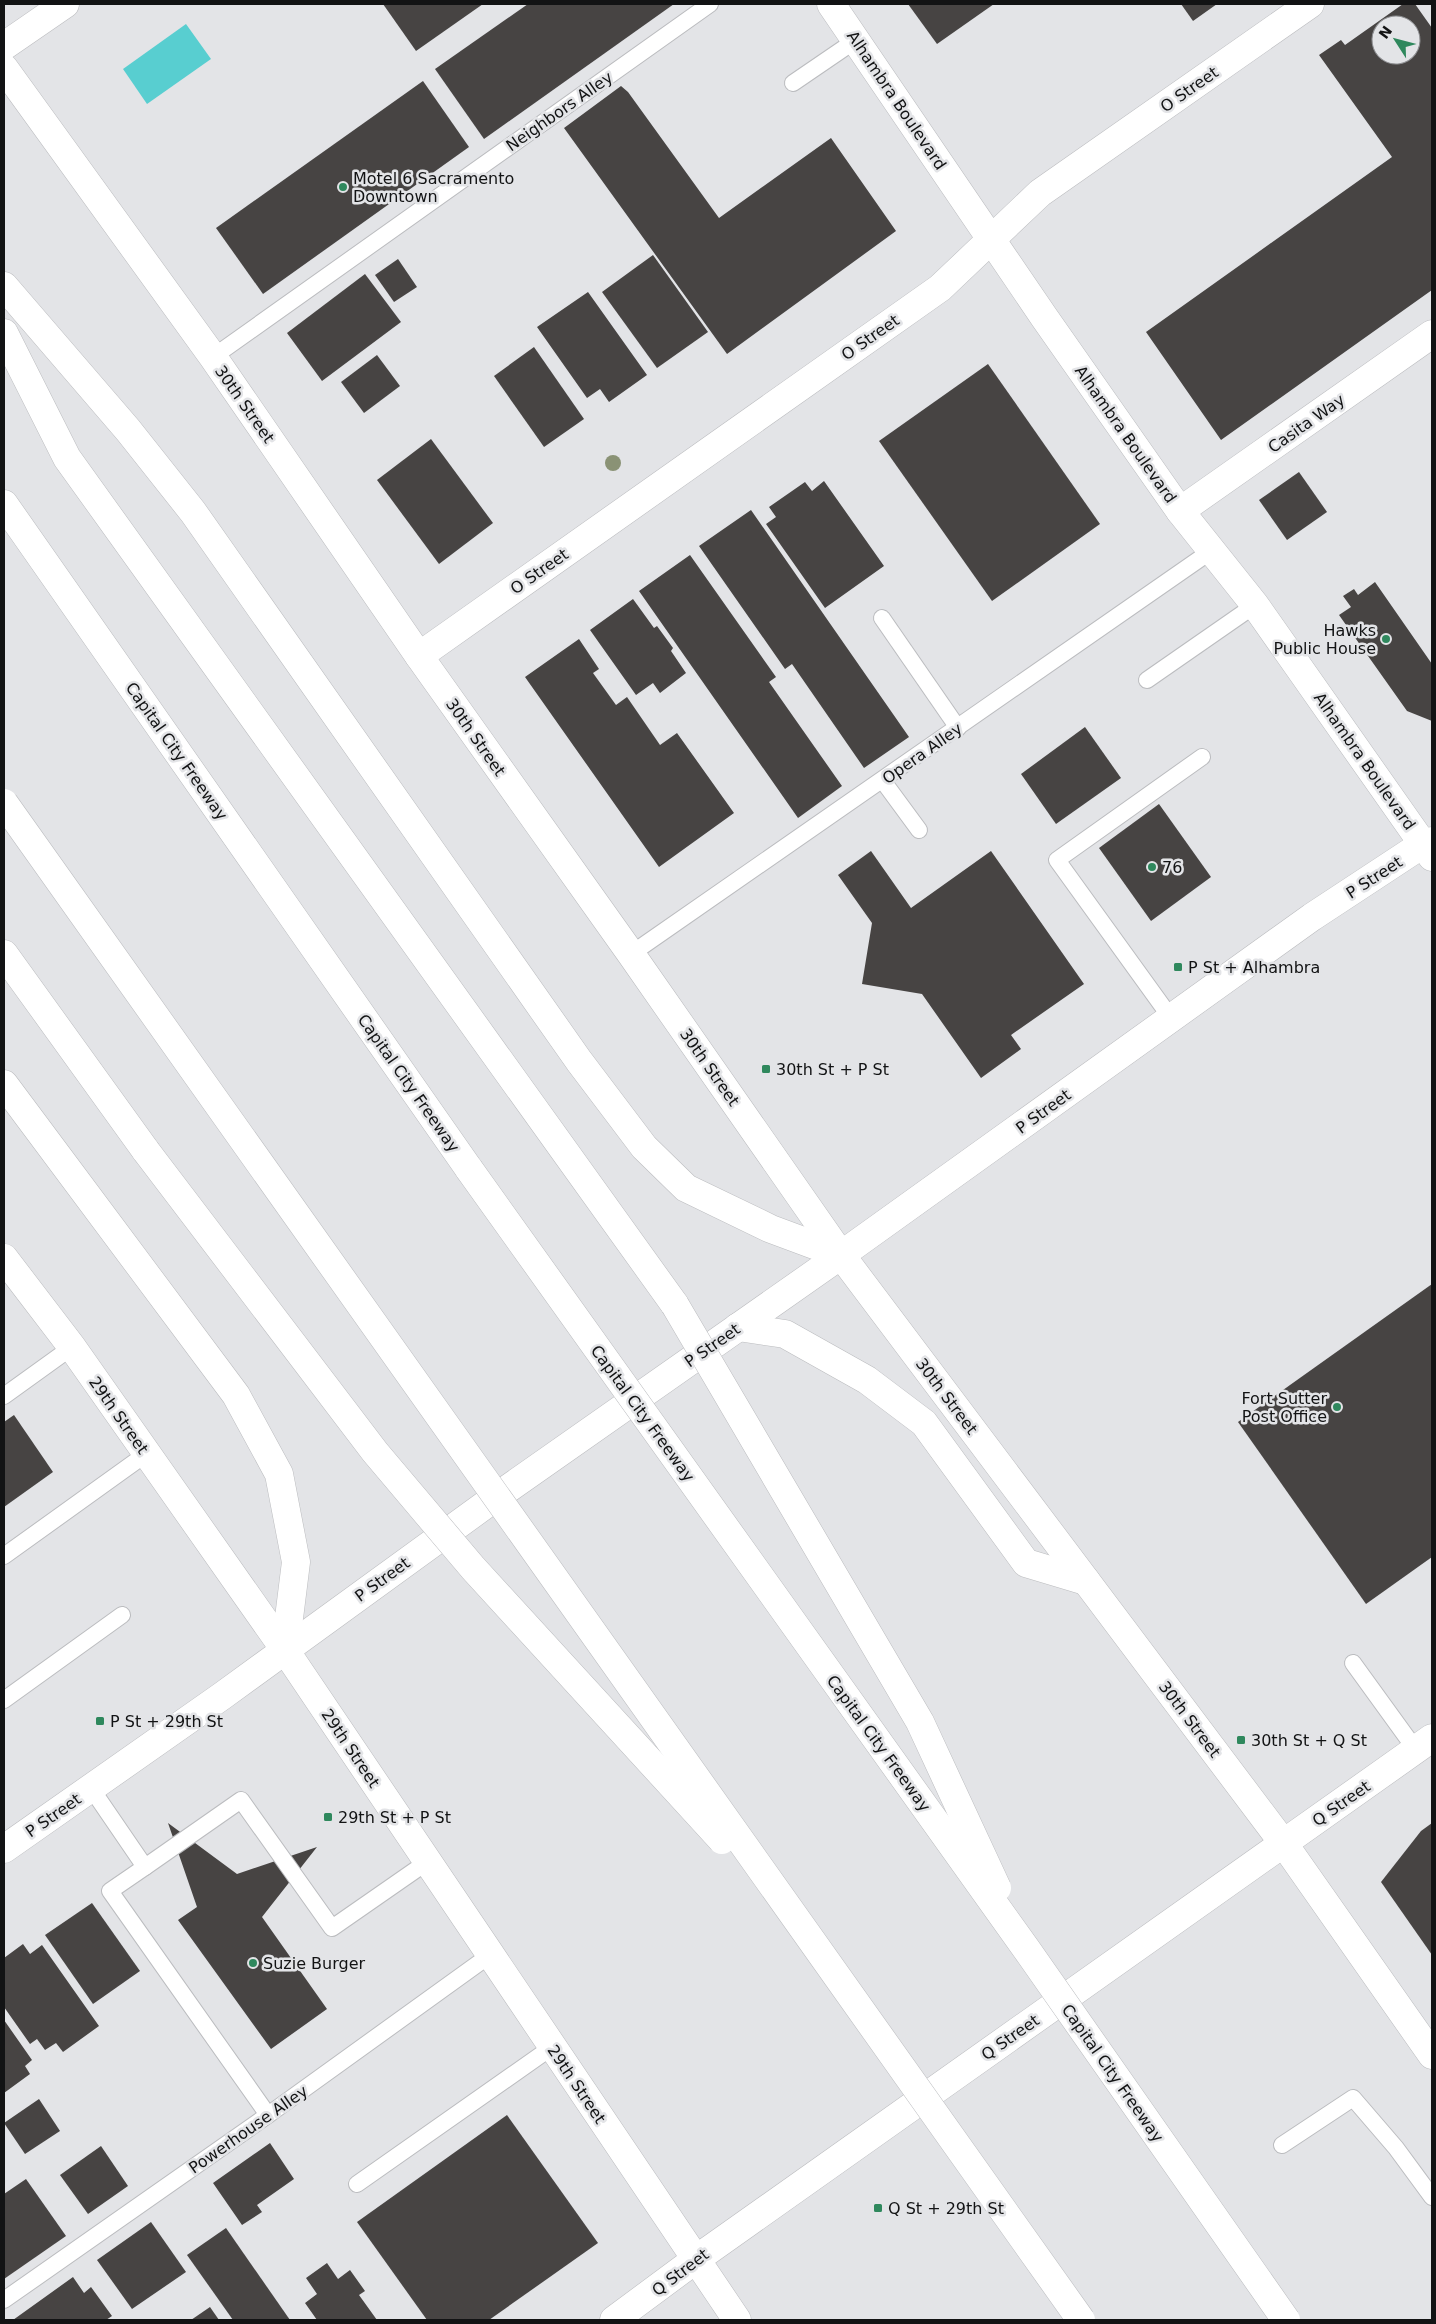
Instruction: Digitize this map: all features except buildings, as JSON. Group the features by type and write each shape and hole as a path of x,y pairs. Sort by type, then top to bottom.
{"main road":[{"path":"4,46 65,4"},
{"name":"Alhambra Boulevard","path":"832,4 990,239 1180,511 1255,605 1429,847"},
{"name":"O Street","path":"419,656 940,288 1040,193 1310,4"},
{"name":"30th Street","path":"4,68 212,357 419,656 631,954 841,1255 1284,1844 1432,2055"},
{"path":"4,286 128,430 193,512 579,1061 644,1147 686,1188 770,1229 841,1255"},
{"path":"4,333 67,458 675,1305 920,1722 1026,1950"},
{"name":"Casita Way","path":"1180,511 1432,334"},
{"name":"Capital City Freeway","path":"4,504 469,1169 1026,1950 1286,2320"},
{"path":"4,803 1080,2320"},
{"name":"P Street","path":"5,1844 91,1788 489,1502 841,1255 1312,917 1429,847"},
{"path":"4,954 146,1150 375,1452 473,1568 803,1928"},
{"path":"4,1084 236,1395 279,1474 296,1562 285,1650"},
{"name":"29th Street","path":"4,1258 72,1347 285,1650 737,2320"},
{"path":"738,1327 785,1334 867,1380 924,1423 1026,1564 1086,1581"},
{"name":"Q Street","path":"614,2320 695,2260 1424,1744"}],"lane":[{"name":"Neighbors Alley","path":"212,357 710,4"},
{"path":"793,83 856,40"},
{"name":"Opera Alley","path":"631,954 1211,551"},
{"path":"1147,680 1255,605"},
{"path":"882,618 958,728"},
{"path":"1171,1018 1057,860 1202,757"},
{"path":"883,780 919,830"},
{"path":"4,1396 72,1347"},
{"path":"4,1556 146,1454"},
{"path":"4,1700 122,1615"},
{"path":"1353,1663 1424,1744"},
{"path":"91,1788 145,1867"},
{"path":"268,2115 110,1891 241,1800 332,1928 427,1862"},
{"name":"Powerhouse Alley","path":"4,2300 268,2115 490,1955"},
{"path":"357,2184 552,2047"},
{"path":"1282,2145 1353,2098 1396,2148 1432,2197"}],"water":[{"path":"186,24 211,59 147,104 123,69"}],"place":[{"name":"Motel 6 Sacramento Downtown","path":"343,187"},
{"name":"Hawks Public House","path":"1386,639"},
{"name":"76","path":"1152,867"},
{"name":"P St + Alhambra","path":"1178,967"},
{"name":"30th St + P St","path":"766,1069"},
{"name":"Fort Sutter Post Office","path":"1337,1407"},
{"name":"P St + 29th St","path":"100,1721"},
{"name":"30th St + Q St","path":"1241,1740"},
{"name":"29th St + P St","path":"328,1817"},
{"name":"Suzie Burger","path":"253,1963"},
{"name":"Q St + 29th St","path":"878,2208"}]}
